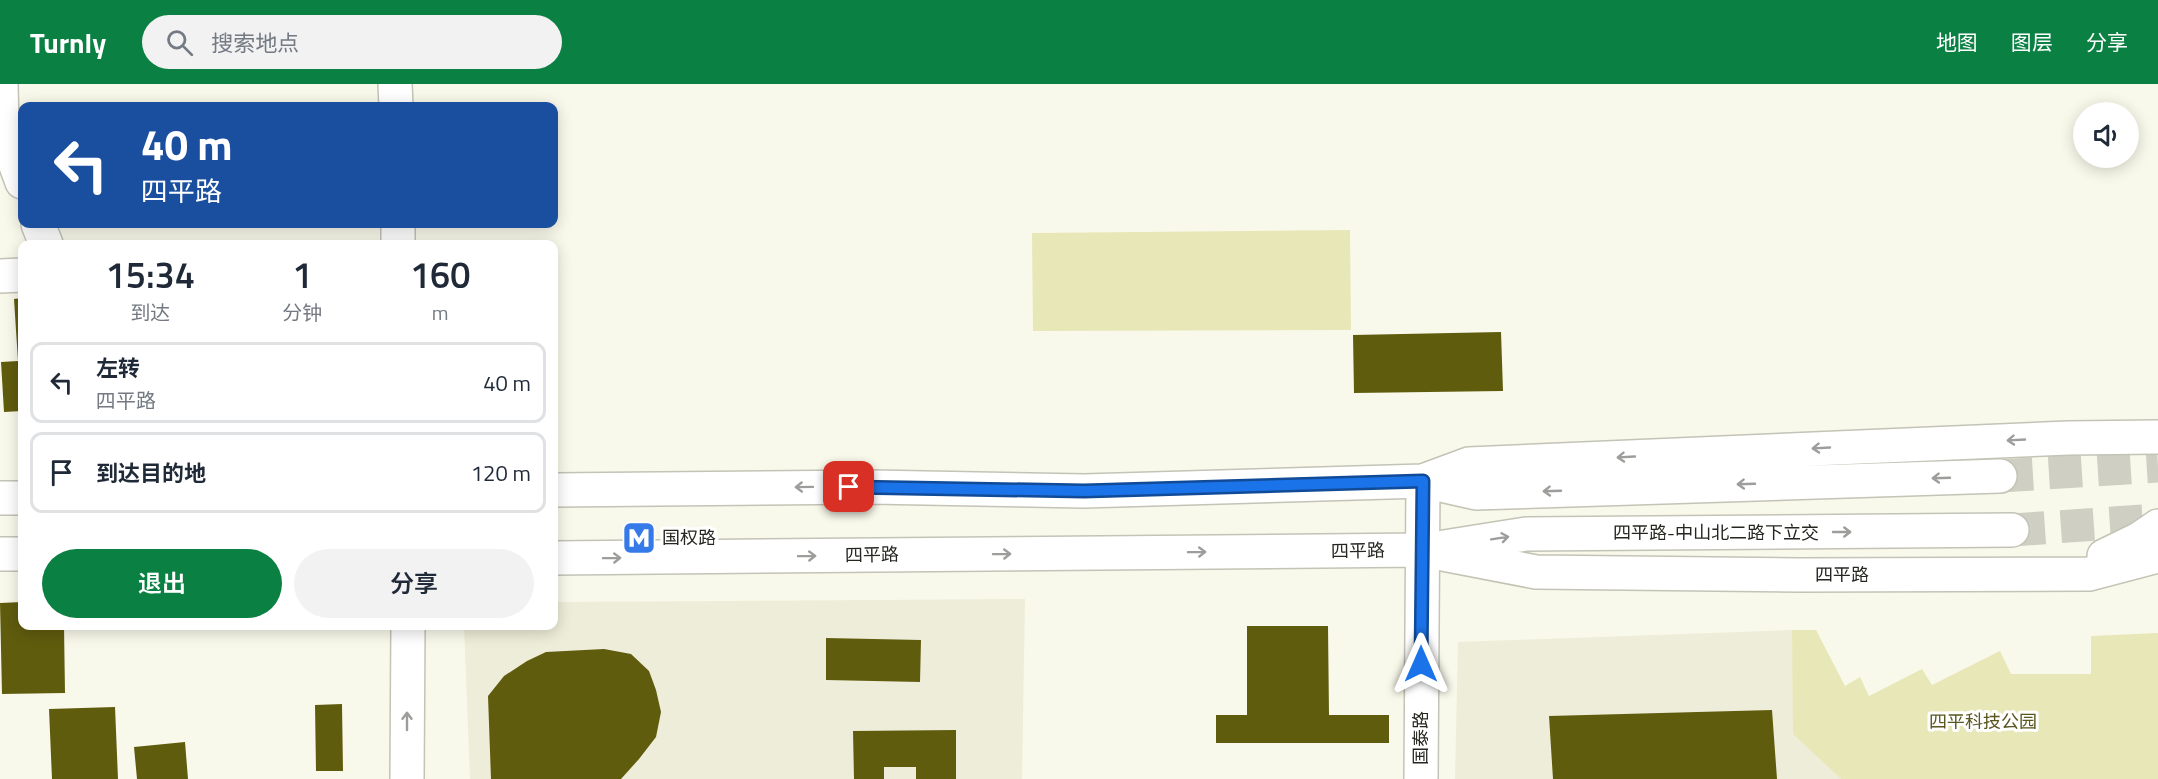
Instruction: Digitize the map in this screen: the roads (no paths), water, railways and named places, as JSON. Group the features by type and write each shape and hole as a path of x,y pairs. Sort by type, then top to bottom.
{"main road":[{"path":"1,84 2,128 18,171"},
{"path":"395,84 396,102"},
{"path":"0,276 18,275"},
{"path":"1423,481 1469,464 2068,438 2158,438"},
{"path":"2068,438 2137,447 2153,454 2158,459"},
{"path":"558,490 872,487 1084,491 1423,481 1476,493 2000,476"},
{"name":"国泰路","path":"1421,779 1423,481"},
{"path":"0,498 18,498"},
{"path":"2051,574 2104,556 2139,539 2158,526"},
{"name":"四平路-中山北二路下立交","path":"1422,550 1526,534 2012,530"},
{"name":"四平路","path":"558,558 1422,550 1536,572 1799,575 2089,574 2158,556"},
{"path":"0,554 18,554"},
{"path":"407,779 408,630"}],"tunnel":[{"path":"2000,476 2158,466"},
{"path":"2012,530 2158,520"}],"place":[{"name":"国权路","path":"639,538"}],"park label":[{"name":"四平科技公园","path":"1983,722"}]}
